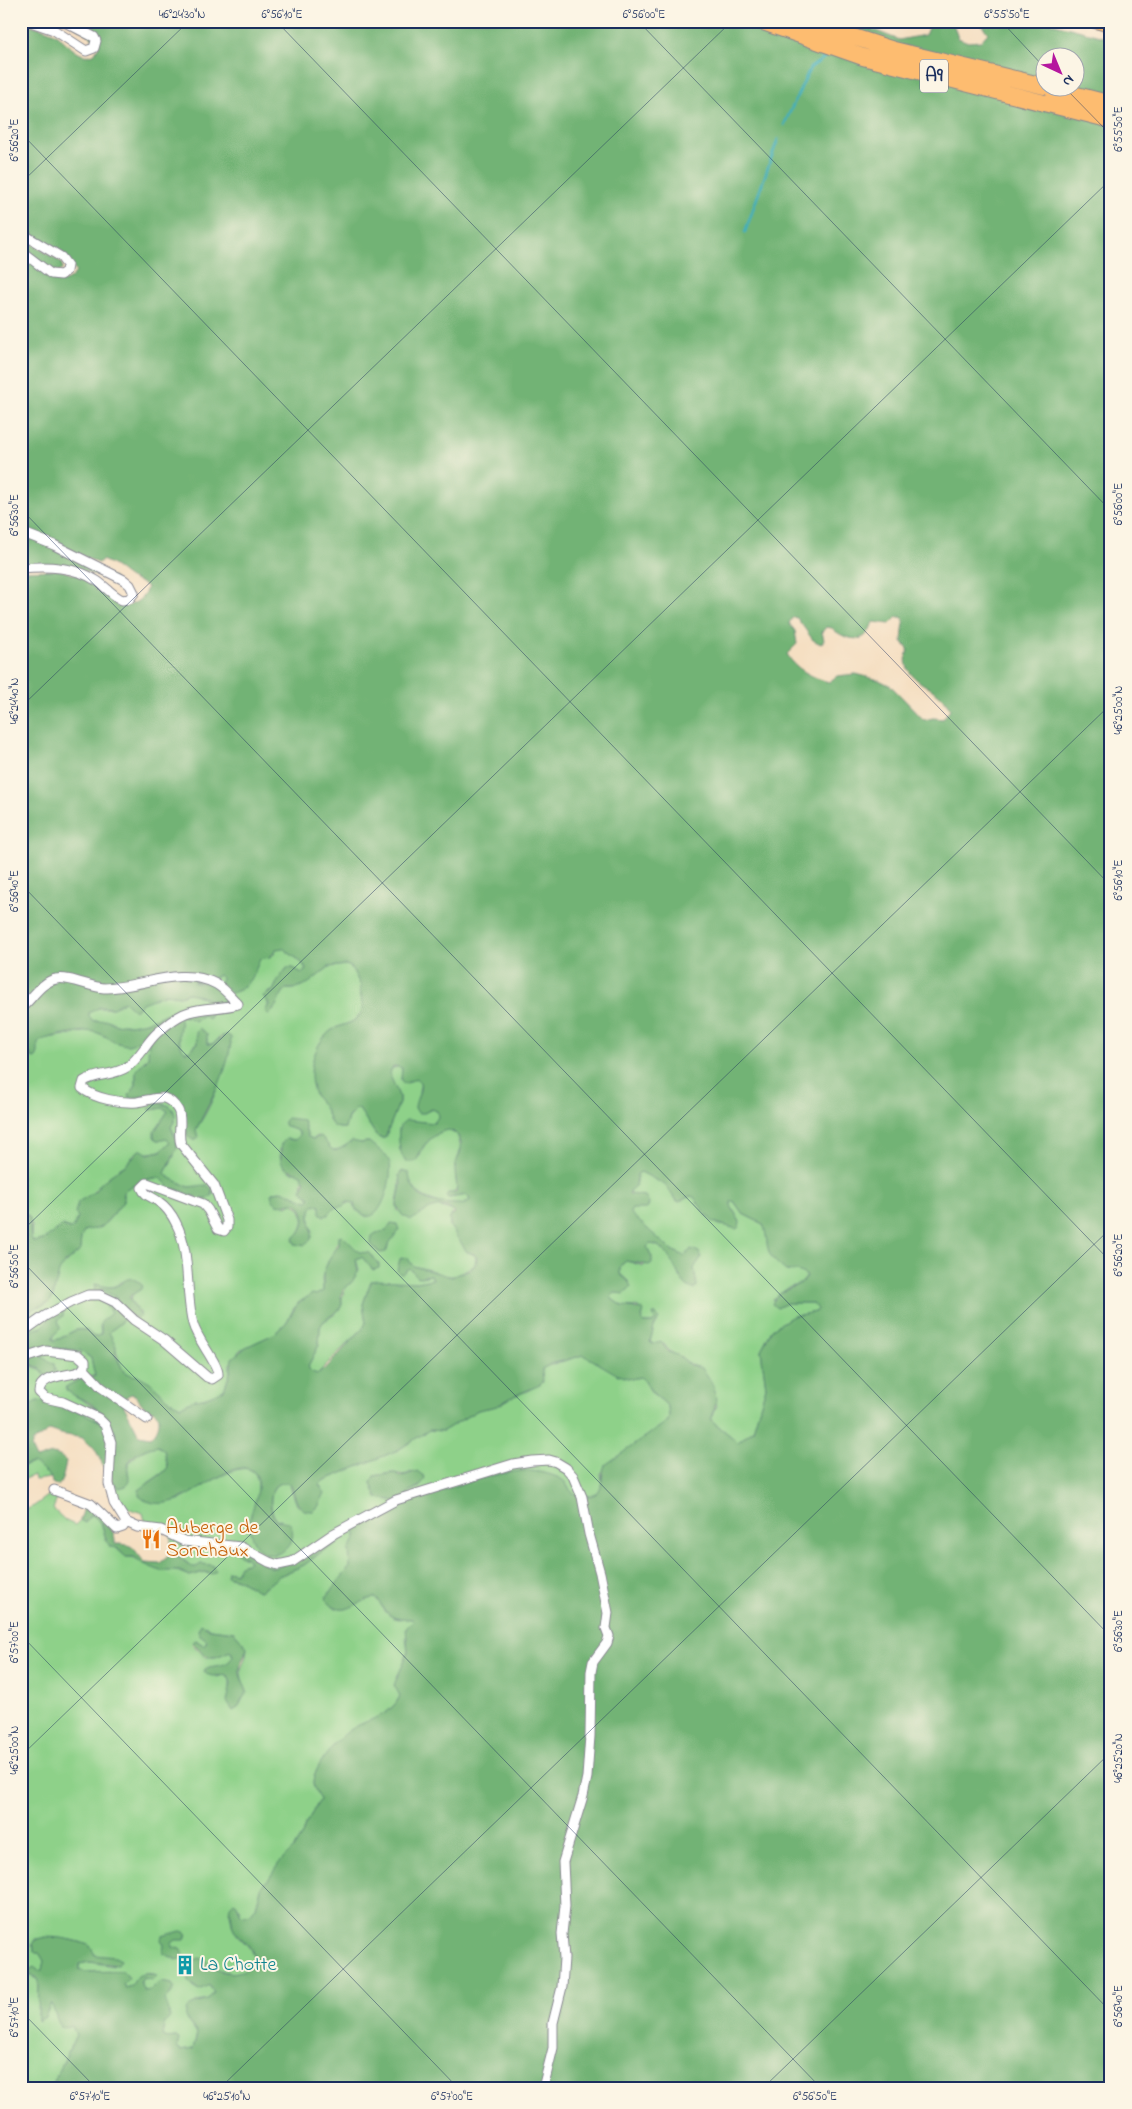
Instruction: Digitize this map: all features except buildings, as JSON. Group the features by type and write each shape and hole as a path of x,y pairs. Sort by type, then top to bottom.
{"highway":[{"name":"A9","path":"760,21 863,57 1111,120"},
{"name":"A9","path":"804,21 886,48 1034,84"},
{"path":"1084,97 1111,104"}],"main road":[{"path":"1095,21 1111,25"}],"street":[{"path":"28,21 54,30 86,51 94,48 96,41 92,35 63,21"},
{"path":"21,233 61,257 67,265 66,271 61,275 53,275 21,251"},
{"path":"21,532 54,545 124,580 130,585 134,593 130,599 122,600 99,582 76,571 50,567 21,568"},
{"path":"21,1008 49,981 57,978 101,988 116,988 173,977 201,978 218,984 238,1004 223,1009 192,1011 184,1014 160,1030 127,1067 113,1073 92,1076 84,1081 82,1088 90,1094 128,1102 160,1098 170,1100 178,1109 180,1114 181,1144 214,1185 227,1220 226,1229 220,1231 208,1210 199,1202 166,1192 147,1183 142,1187 144,1193 167,1209 179,1228 184,1250 192,1322 200,1343 217,1368 218,1375 212,1379 207,1377 164,1340 134,1320 115,1302 100,1295 88,1295 71,1302 45,1316 21,1333"},
{"path":"21,1359 43,1351 75,1354 81,1356 85,1361 84,1369"},
{"path":"84,1369 101,1387 147,1419"},
{"path":"84,1369 73,1374 44,1381 40,1386 39,1392 45,1398 63,1402 98,1418 105,1425 111,1442 109,1484 114,1503 126,1522 137,1527 161,1530 184,1541 236,1546 269,1562 282,1565 292,1562 345,1527 396,1500 513,1464 548,1460 566,1468 573,1476 582,1497 589,1534 600,1572 608,1613 606,1628 609,1636 607,1643 594,1662 591,1672 587,1777 583,1796 565,1849 563,1862 565,1906 562,1934 564,1958 562,1988 553,2022 553,2048 543,2088"},
{"path":"54,1490 91,1504 117,1529 123,1527 126,1522"}],"green space":[{"path":"68,21 850,21 899,40 925,35 931,21 952,21 958,38 968,42 981,41 988,33 979,21 1044,21 1111,39 1111,2088 51,2088 76,2035 72,2026 60,2027 51,2003 45,2017 38,2021 39,1982 35,1977 27,1975 26,1972 34,1967 39,1971 42,1970 44,1961 40,1954 34,1950 33,1942 38,1939 52,1937 69,1939 90,1946 95,1955 115,1957 121,1960 118,1965 90,1962 79,1964 79,1969 85,1972 123,1971 129,1978 123,1984 125,1988 131,1986 138,1976 145,1973 157,1976 152,1980 143,1978 140,1983 144,1991 151,1990 161,1982 172,1984 175,1988 165,2000 170,2017 164,2025 162,2036 179,2039 177,2047 180,2051 193,2049 197,2034 186,2017 187,2009 194,2004 208,2000 214,1992 209,1985 199,1990 188,1982 188,1975 192,1965 199,1958 214,1968 229,1973 240,1971 249,1966 252,1962 253,1952 234,1930 230,1907 234,1902 243,1916 251,1914 256,1907 262,1885 268,1880 279,1863 294,1848 320,1800 313,1783 314,1776 333,1746 350,1730 385,1713 396,1703 400,1696 394,1685 408,1652 406,1628 413,1622 412,1619 391,1616 376,1598 344,1609 338,1609 325,1598 350,1567 349,1550 356,1538 354,1531 349,1532 337,1544 324,1550 304,1565 279,1576 262,1590 258,1591 238,1579 227,1576 228,1571 236,1573 240,1565 249,1562 247,1558 239,1555 237,1552 239,1550 244,1552 265,1565 275,1568 323,1547 335,1536 373,1515 402,1505 404,1502 377,1498 371,1483 374,1476 395,1473 400,1476 417,1471 425,1477 421,1485 408,1492 409,1500 421,1498 476,1480 521,1471 536,1471 554,1476 565,1482 570,1490 576,1494 593,1495 597,1493 601,1486 605,1465 668,1421 669,1415 666,1404 653,1393 641,1377 631,1379 618,1375 584,1355 551,1364 542,1369 543,1382 540,1385 514,1396 497,1406 478,1410 443,1431 429,1430 398,1450 323,1481 319,1485 325,1493 318,1507 313,1511 302,1509 296,1502 289,1483 280,1483 275,1486 271,1498 272,1512 276,1520 289,1522 292,1530 292,1538 288,1546 276,1554 268,1554 260,1550 250,1533 250,1518 258,1488 256,1475 251,1470 241,1468 228,1472 184,1497 169,1502 153,1503 139,1496 139,1490 168,1467 164,1450 158,1446 136,1454 128,1465 129,1481 126,1486 119,1488 109,1475 94,1448 83,1438 50,1430 33,1442 31,1448 36,1459 54,1454 66,1461 63,1477 58,1486 52,1483 50,1476 36,1464 21,1467 21,1406 30,1405 37,1401 62,1403 101,1422 115,1444 115,1431 100,1412 91,1404 66,1390 67,1386 83,1378 89,1379 95,1376 91,1358 79,1350 55,1348 42,1357 54,1364 55,1371 52,1375 47,1375 40,1368 30,1364 32,1352 25,1344 26,1338 32,1330 42,1327 48,1321 47,1315 64,1309 63,1316 58,1320 60,1329 53,1336 53,1340 57,1340 76,1330 86,1331 94,1337 101,1335 101,1322 111,1313 106,1306 117,1298 103,1290 94,1290 95,1284 112,1287 126,1280 133,1279 142,1285 141,1289 130,1296 130,1300 141,1316 137,1318 125,1313 121,1323 109,1332 116,1346 116,1356 124,1372 139,1376 150,1382 170,1401 181,1406 195,1399 204,1398 224,1390 230,1373 232,1358 246,1347 274,1334 286,1323 298,1303 312,1294 316,1295 323,1291 323,1274 329,1259 339,1244 339,1236 342,1235 359,1252 370,1253 379,1265 379,1268 373,1270 362,1257 356,1259 358,1272 352,1282 343,1290 340,1309 323,1322 320,1327 319,1345 308,1366 310,1371 317,1374 327,1367 366,1323 363,1304 371,1281 417,1282 433,1279 431,1275 418,1277 409,1268 402,1274 399,1273 397,1270 400,1259 407,1257 413,1266 452,1277 472,1268 477,1258 474,1254 467,1252 450,1226 450,1218 455,1213 449,1209 443,1207 432,1208 411,1220 402,1215 397,1206 401,1184 399,1175 402,1171 409,1173 414,1189 419,1194 432,1201 462,1204 470,1200 467,1195 448,1198 446,1196 448,1193 456,1193 457,1190 455,1166 461,1145 460,1139 455,1133 447,1130 433,1137 423,1147 416,1161 410,1162 403,1157 399,1140 400,1125 406,1120 434,1123 438,1117 437,1111 432,1109 424,1113 418,1113 415,1108 420,1088 417,1078 404,1084 401,1080 402,1068 395,1066 391,1069 389,1073 399,1096 399,1103 385,1138 376,1135 359,1109 356,1109 348,1117 345,1128 333,1126 316,1097 311,1080 311,1070 320,1043 332,1030 353,1021 361,1012 361,986 351,967 346,965 329,967 309,983 294,989 286,989 268,1015 265,1012 269,1004 263,996 273,991 287,968 293,968 302,973 306,970 299,960 283,948 276,949 270,957 260,959 247,984 238,991 232,993 220,983 222,978 219,975 213,979 193,982 210,983 225,997 225,1000 220,1003 188,993 180,996 166,994 142,1003 135,1011 124,1001 113,1008 100,1007 89,1013 89,1017 93,1021 108,1020 116,1025 130,1025 147,1022 181,1007 211,1013 208,1019 203,1015 195,1021 179,1016 179,1041 185,1052 197,1044 196,1031 199,1028 207,1034 207,1044 213,1044 226,1034 231,1037 224,1072 196,1130 198,1137 195,1141 188,1137 180,1101 171,1092 130,1098 129,1095 136,1085 136,1070 148,1058 149,1036 134,1043 123,1045 90,1031 66,1034 38,1042 38,1053 35,1059 26,1048 21,1047 21,571 59,570 87,578 125,607 139,600 147,587 102,560 98,563 21,528 21,254 56,280 66,281 76,272 65,255 21,230 21,23 52,32 78,53 89,55 95,53 100,43","holes":["793,617 797,618 813,640 821,644 824,640 822,632 826,627 832,628 847,637 857,639 867,635 874,622 890,624 897,617 902,617 904,621 902,641 908,649 906,661 909,670 921,683 945,700 950,709 943,719 933,718 924,720 891,686 879,680 856,674 837,676 829,682 811,675 795,664 787,654 797,644 795,631 789,623","641,1172 665,1185 679,1202 690,1196 694,1197 713,1222 736,1229 739,1227 740,1222 731,1206 731,1202 734,1201 743,1214 763,1224 767,1246 776,1263 786,1271 798,1271 807,1276 800,1283 779,1294 772,1304 777,1308 787,1303 813,1303 818,1309 816,1312 793,1316 772,1329 761,1350 766,1387 753,1430 738,1442 711,1420 714,1412 715,1392 711,1381 702,1368 690,1365 680,1356 669,1352 661,1342 653,1344 650,1342 654,1327 659,1319 656,1314 653,1314 655,1320 653,1323 644,1323 641,1321 644,1311 642,1309 622,1306 612,1299 611,1296 615,1293 624,1294 631,1288 629,1282 620,1274 620,1266 626,1261 649,1265 652,1263 652,1257 647,1247 650,1244 658,1246 664,1251 683,1282 695,1289 697,1286 694,1268 701,1258 699,1252 691,1249 685,1256 671,1250 630,1213 632,1209 647,1209 649,1204 645,1196 629,1194 629,1191 636,1185 637,1174","131,1394 135,1395 146,1409 152,1410 158,1415 159,1424 151,1437 139,1435 124,1406 126,1397"]},
{"path":"21,237 61,262 63,269 57,273 21,248"},
{"path":"21,535 36,540 114,578 115,581 113,583 109,582 107,579 75,568 21,565"},
{"path":"283,948 301,962 306,970 302,973 293,968 287,968 273,991 268,992 268,1006 273,1011 278,999 286,989 294,989 308,983 329,967 346,965 351,967 361,986 362,1009 359,1016 353,1021 335,1028 326,1035 318,1048 313,1063 312,1079 314,1089 333,1126 345,1128 348,1118 356,1109 359,1109 376,1135 385,1138 399,1103 399,1096 388,1073 391,1069 400,1066 402,1068 401,1080 408,1083 417,1078 420,1081 419,1095 424,1113 432,1109 437,1111 439,1117 435,1123 411,1121 399,1130 400,1150 406,1161 420,1156 430,1139 439,1133 448,1129 457,1134 461,1147 455,1169 457,1189 449,1198 467,1195 470,1200 463,1205 442,1204 426,1198 417,1192 409,1181 409,1176 399,1175 400,1185 397,1207 398,1211 420,1214 430,1207 437,1206 454,1211 450,1218 450,1226 467,1251 476,1256 475,1265 454,1276 444,1276 413,1266 403,1257 400,1259 399,1265 405,1272 409,1268 421,1277 431,1275 433,1279 417,1282 371,1281 363,1304 366,1323 317,1374 310,1371 308,1366 319,1345 320,1327 342,1305 343,1294 359,1270 356,1259 362,1257 370,1266 379,1265 373,1256 359,1252 342,1235 323,1275 323,1291 294,1308 286,1323 274,1334 240,1350 230,1364 230,1373 224,1390 181,1406 170,1401 149,1382 124,1372 119,1362 114,1342 109,1335 109,1332 121,1323 125,1313 141,1314 130,1300 133,1294 141,1289 120,1282 116,1286 111,1287 100,1285 100,1291 105,1291 117,1298 109,1310 111,1313 100,1326 101,1335 94,1337 80,1329 57,1340 53,1340 58,1320 63,1316 48,1321 28,1346 32,1352 32,1366 42,1370 55,1371 54,1364 42,1357 55,1348 79,1350 91,1358 95,1375 71,1384 69,1392 100,1411 116,1434 115,1444 109,1445 30,1405 21,1406 20,1357 25,1320 29,1312 34,1308 50,1301 54,1294 57,1274 77,1252 80,1247 82,1234 88,1229 102,1226 107,1222 124,1200 124,1190 144,1181 160,1178 171,1189 189,1195 207,1199 213,1195 212,1191 202,1185 188,1187 166,1176 165,1173 174,1156 176,1137 171,1127 175,1116 170,1106 159,1103 151,1110 163,1108 168,1111 157,1128 170,1142 159,1151 135,1153 127,1164 100,1184 92,1194 73,1228 69,1229 62,1226 43,1240 34,1242 31,1238 32,1225 21,1209 21,1084 25,1080 21,1068 21,1047 26,1047 32,1057 37,1057 38,1042 42,1039 90,1031 97,1032 103,1036 140,1040 149,1036 153,1039 148,1057 136,1070 136,1085 129,1095 171,1092 180,1101 188,1137 209,1107 225,1066 231,1043 222,1035 213,1044 207,1044 207,1038 197,1033 197,1043 189,1051 183,1051 178,1036 179,1014 197,1019 203,1015 209,1019 211,1013 181,1007 147,1022 130,1026 126,1024 116,1025 111,1021 93,1021 88,1015 96,1009 118,1006 124,1001 136,1010 149,999 166,994 180,996 188,993 194,994 220,1003 223,1001 222,995 217,992 214,986 193,982 215,978 219,975 236,991 253,976 260,959 273,955 276,949","holes":["303,1120 308,1137 313,1139 317,1136 323,1138 325,1143 333,1150 369,1142 390,1169 388,1187 367,1217 356,1210 352,1202 333,1208 328,1215 318,1204 315,1204 310,1214 313,1232 299,1245 293,1241 299,1233 303,1222 300,1208 293,1203 286,1206 271,1194 281,1191 309,1201 310,1198 302,1190 302,1176 298,1172 291,1172 281,1160 280,1153 281,1144 290,1139 295,1140 299,1136 299,1132 284,1125","390,1225 393,1237 387,1251 378,1252 371,1244"]},
{"path":"155,1103 170,1106 175,1114 171,1127 177,1148 165,1173 168,1177 188,1187 207,1185 212,1190 211,1197 195,1197 180,1190 171,1189 159,1178 134,1184 123,1192 124,1200 104,1224 96,1229 86,1230 82,1235 80,1251 64,1264 59,1272 52,1299 31,1310 21,1327 21,1209 30,1218 31,1238 34,1242 43,1240 62,1226 69,1229 73,1228 78,1218 75,1213 78,1202 96,1191 100,1184 127,1164 139,1150 148,1154 161,1151 170,1142 166,1139 159,1140 154,1137 154,1132 168,1111 163,1108 149,1109"},
{"path":"287,1118 303,1120 308,1137 313,1139 321,1136 331,1149 340,1149 352,1141 369,1142 386,1156 389,1161 390,1176 385,1197 376,1213 370,1216 363,1214 356,1209 354,1203 348,1202 343,1206 333,1208 328,1215 324,1216 320,1213 320,1206 315,1204 310,1212 312,1238 304,1245 295,1244 293,1238 300,1232 304,1222 303,1212 294,1203 282,1205 276,1203 271,1194 281,1191 290,1193 303,1200 308,1201 310,1199 302,1190 305,1182 301,1174 285,1168 281,1162 281,1144 286,1139 295,1140 299,1136 299,1132 284,1125 284,1121"},
{"path":"641,1172 665,1184 679,1202 694,1196 712,1220 723,1226 740,1222 731,1206 733,1200 743,1214 763,1224 786,1271 798,1271 807,1276 802,1283 788,1288 773,1299 777,1308 787,1303 813,1303 818,1309 816,1312 793,1316 772,1329 761,1350 766,1387 753,1430 738,1442 711,1420 717,1405 697,1369 670,1351 664,1344 653,1344 650,1341 654,1327 658,1322 655,1320 653,1323 641,1322 643,1315 638,1307 622,1306 612,1299 611,1296 615,1293 620,1293 629,1282 620,1274 620,1266 626,1261 644,1266 652,1257 647,1247 650,1244 660,1247 665,1251 676,1267 679,1277 697,1286 693,1268 698,1262 692,1249 685,1256 671,1250 629,1212 634,1207 643,1209 638,1195 632,1195 629,1191 637,1173"},
{"path":"391,1223 397,1224 399,1230 388,1245 386,1252 380,1253 371,1244 372,1236 386,1231"},
{"path":"584,1355 623,1375 641,1377 652,1393 668,1407 668,1421 601,1473 602,1485 598,1493 594,1495 579,1496 570,1491 565,1482 487,1478 409,1500 408,1492 420,1487 411,1472 404,1475 391,1473 374,1476 371,1483 377,1498 404,1502 402,1505 373,1515 335,1536 323,1547 275,1568 261,1563 247,1552 243,1557 247,1558 249,1562 229,1577 238,1579 258,1591 262,1590 279,1576 304,1565 324,1550 338,1544 349,1531 354,1531 356,1538 349,1550 351,1567 336,1587 330,1591 334,1608 346,1608 371,1598 376,1598 392,1617 412,1619 413,1621 406,1637 408,1652 402,1669 396,1677 400,1696 384,1715 349,1731 315,1773 313,1784 320,1800 294,1848 262,1885 256,1907 251,1914 243,1916 239,1908 229,1910 233,1928 248,1946 253,1956 253,1961 249,1967 241,1972 230,1973 196,1959 191,1972 192,1986 199,1990 208,1985 214,1992 208,2000 197,2002 186,2012 189,2023 197,2034 193,2049 180,2051 177,2047 179,2039 176,2037 167,2038 162,2036 161,2033 169,2014 165,2000 174,1990 172,1984 162,1984 144,1991 141,1988 141,1980 146,1977 153,1980 154,1974 145,1973 136,1979 131,1986 125,1988 123,1984 129,1978 123,1971 85,1972 79,1969 79,1964 90,1962 114,1966 106,1957 95,1955 90,1946 77,1941 63,1939 35,1939 32,1946 44,1961 42,1970 39,1971 37,1969 32,1977 37,1979 39,1984 38,2020 45,2017 51,2002 72,2026 76,2035 51,2088 21,2088 21,1512 34,1506 52,1493 55,1494 57,1499 53,1509 66,1521 75,1525 80,1520 85,1523 91,1514 101,1522 106,1539 126,1557 132,1557 146,1564 178,1571 190,1576 204,1572 209,1574 192,1567 171,1549 171,1533 166,1528 146,1525 143,1513 125,1506 115,1494 112,1481 129,1477 127,1466 140,1452 158,1446 164,1450 168,1467 148,1483 144,1500 170,1502 179,1500 225,1474 248,1469 255,1474 258,1487 249,1524 281,1520 277,1520 274,1516 271,1503 273,1490 280,1483 289,1483 297,1505 307,1511 323,1490 319,1484 323,1481 398,1450 429,1430 443,1431 478,1410 497,1406 514,1396 530,1390 544,1367","holes":["205,1625 210,1629 234,1632 247,1647 241,1671 241,1676 247,1690 238,1708 230,1688 230,1679 224,1675 217,1677 209,1667 220,1666 229,1662 233,1656 230,1651 216,1657 206,1657 192,1644 196,1640 203,1645 205,1644 207,1640 202,1636"]},
{"path":"33,1463 42,1467 51,1478 35,1480 34,1475 21,1481 21,1467"},
{"path":"85,1505 110,1526 115,1537 115,1544 128,1545 134,1548 145,1562 160,1563 170,1555 175,1554 192,1567 201,1564 212,1565 216,1571 213,1574 204,1572 190,1576 179,1571 160,1571 134,1557 126,1557 117,1548 110,1547 101,1522 91,1514 85,1523 80,1520"},
{"path":"201,1624 210,1629 234,1632 247,1647 240,1670 247,1693 238,1708 233,1711 227,1702 231,1683 228,1676 213,1676 204,1672 209,1667 227,1663 233,1656 232,1653 230,1651 214,1657 204,1654 192,1642 196,1640 203,1645 207,1640 199,1634 198,1630"},
{"path":"181,1931 187,1933 185,1940 176,1940 172,1943 172,1947 180,1949 183,1953 180,1959 177,1960 163,1953 164,1944 161,1940 162,1936"}],"waterway":[{"path":"855,30 862,21"},
{"path":"784,125 810,68 831,53"},
{"path":"745,232 778,139"}],"place":[{"name":"Auberge de Sonchaux","path":"151,1539"},
{"name":"La Chotte","path":"185,1965"}]}
